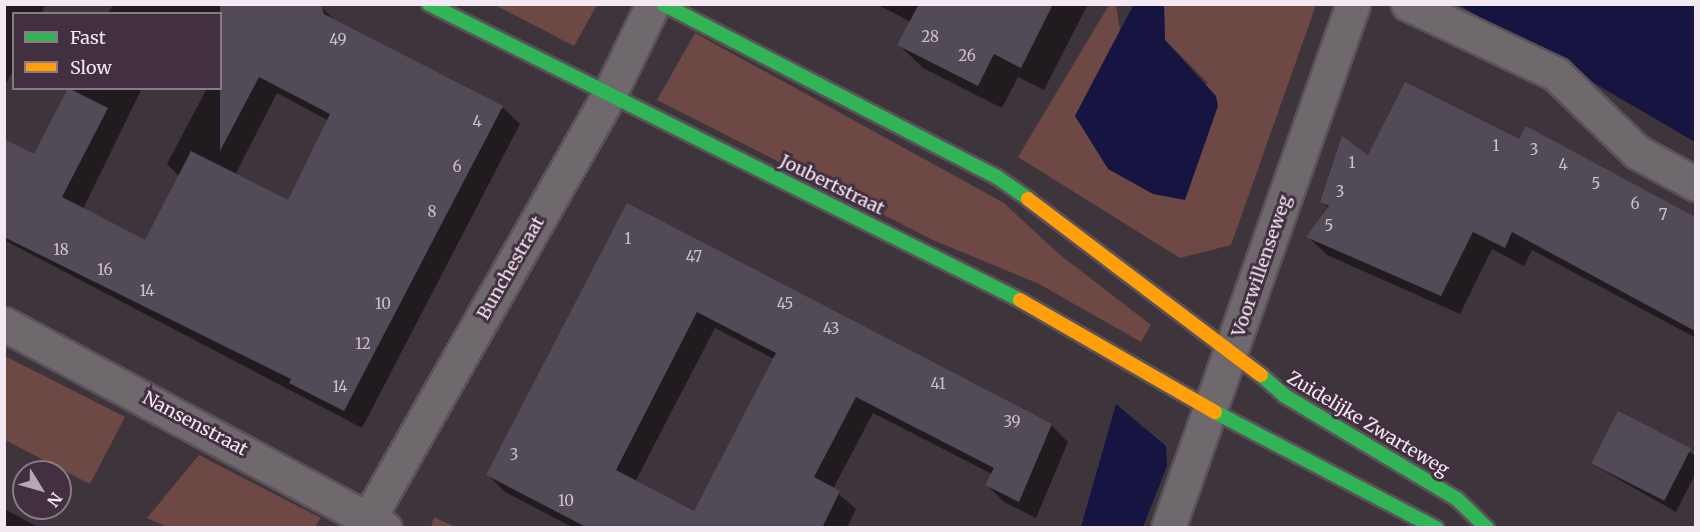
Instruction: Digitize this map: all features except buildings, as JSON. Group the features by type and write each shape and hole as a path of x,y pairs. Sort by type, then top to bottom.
{"main road":[{"name":"Joubertstraat","path":"429,4 984,280 1213,411"},
{"path":"663,4 997,177 1233,349"},
{"name":"Zuidelijke Zwarteweg","path":"1233,349 1285,396 1457,499 1486,528"},
{"path":"1213,411 1436,528"}],"street":[{"name":"Bunchestraat","path":"372,524 609,95 653,4"},
{"name":"Voorwillenseweg","path":"1168,528 1213,411 1353,4"},
{"path":"1407,4 1556,74 1636,152 1695,184"},
{"name":"Nansenstraat","path":"4,324 372,524"}],"shaded area":[{"path":"1134,4 1164,5 1165,40 1216,96 1218,106 1185,200 1153,194 1108,169 1075,116"},
{"path":"495,5 597,5 574,46"},
{"path":"1109,5 1116,5 1120,30 1075,116 1086,133 1208,83 1165,40 1164,5 1316,5 1231,245 1180,258 1018,157"},
{"path":"1459,5 1695,5 1695,142 1563,65"},
{"path":"695,33 1004,203 1059,254 1151,325 1141,342 1039,284 933,240 657,100"},
{"path":"5,356 125,417 90,484 72,475 72,460 44,460 5,440"},
{"path":"1116,404 1166,446 1167,466 1143,527 1081,527"},
{"path":"199,455 321,518 314,528 167,527 147,518"},
{"path":"434,517 455,527 431,527"}],"traffic: fast":[{"path":"429,4 1020,300"},
{"path":"663,4 997,177 1028,199"},
{"path":"1261,375 1285,396 1457,499 1487,528"},
{"path":"1215,412 1436,528"}],"traffic: slow":[{"path":"1028,199 1261,375"},
{"path":"1020,300 1215,412"}]}
